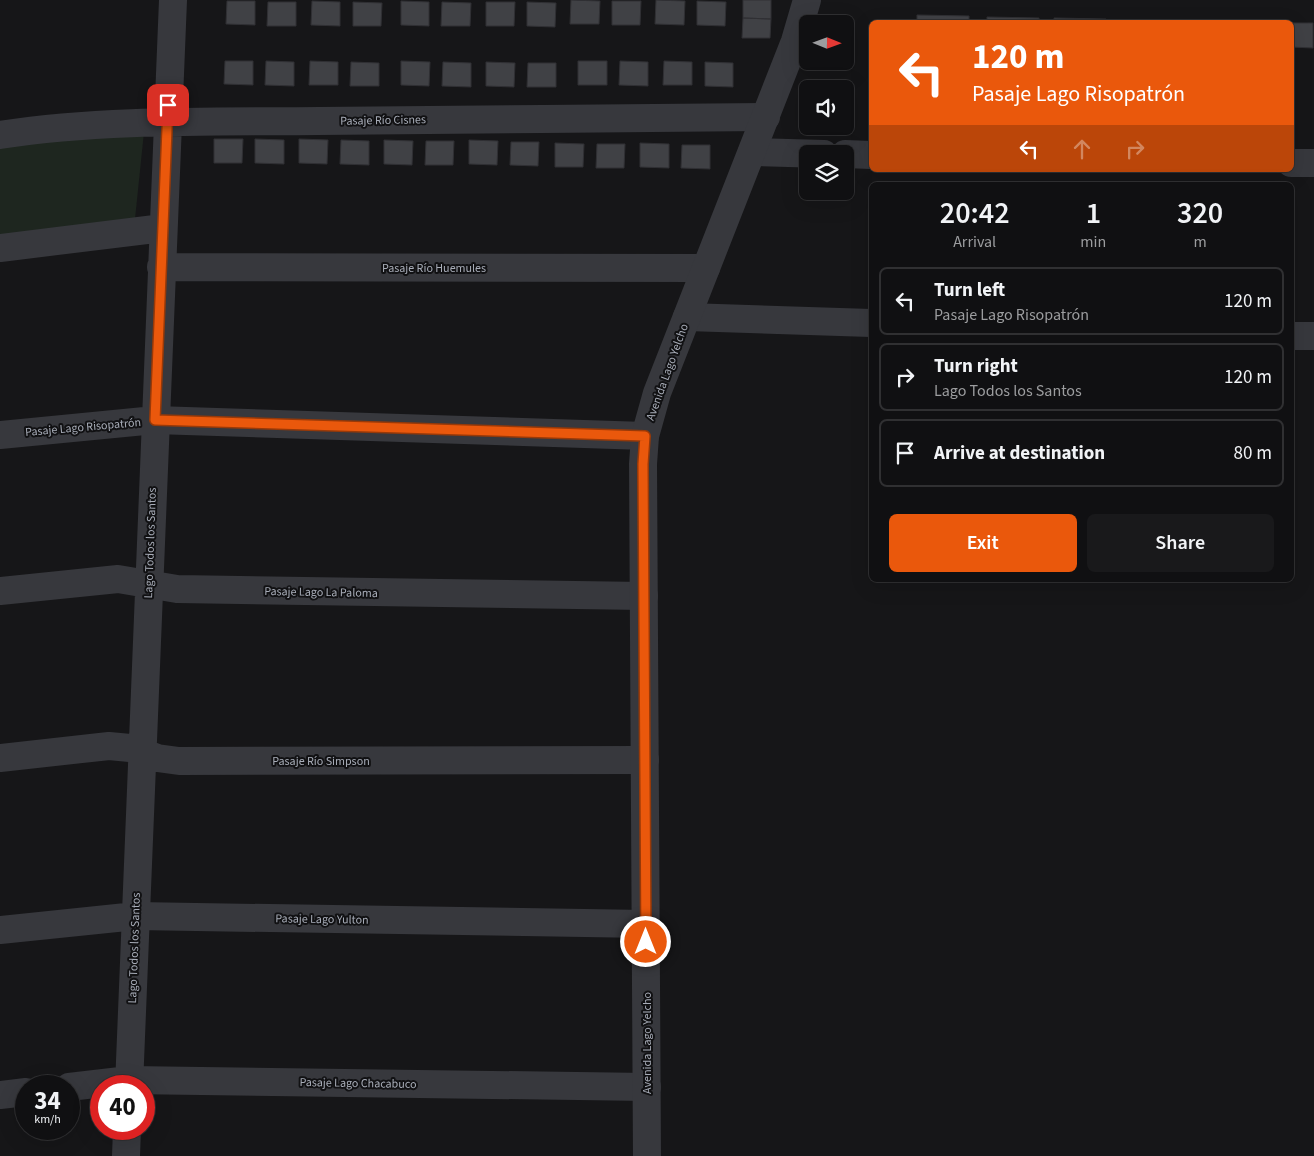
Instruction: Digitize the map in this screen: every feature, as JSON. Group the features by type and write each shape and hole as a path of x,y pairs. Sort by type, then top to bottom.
{"street":[{"name":"Lago Todos los Santos","path":"129,1075 173,0"},
{"name":"Avenida Lago Yelcho","path":"647,1156 643,464 645,436 657,393 796,41 807,0"},
{"name":"Pasaje Río Cisnes","path":"0,135 48,129 167,122 766,117"},
{"path":"752,152 799,153"},
{"path":"854,154 869,155"},
{"path":"1294,163 1314,163"},
{"path":"0,248 163,228"},
{"name":"Pasaje Río Huemules","path":"161,267 706,268"},
{"path":"687,317 869,323"},
{"path":"1294,336 1314,336"},
{"name":"Pasaje Lago Risopatrón","path":"0,435 155,420 645,436"},
{"name":"Pasaje Lago La Paloma","path":"0,592 118,578 177,589 644,596"},
{"name":"Pasaje Río Simpson","path":"0,758 109,746 130,748 157,758 179,761 645,760"},
{"name":"Pasaje Lago Yulton","path":"0,930 136,916 646,924"},
{"name":"Pasaje Lago Chacabuco","path":"155,1083 647,1087"},
{"path":"0,1096 15,1094"},
{"path":"126,1156 127,1140"}],"shaded area":[{"path":"144,132 135,219 0,235 0,146"}],"building":[{"path":"571,0 600,1 599,24 570,24"},
{"path":"656,0 685,1 684,25 655,24"},
{"path":"743,0 771,0 771,19 743,18"},
{"path":"227,1 255,1 255,25 226,24"},
{"path":"312,1 340,2 340,26 311,25"},
{"path":"401,1 429,2 429,26 401,25"},
{"path":"612,1 641,1 640,25 612,25"},
{"path":"697,1 726,2 725,26 697,25"},
{"path":"268,2 296,2 296,26 267,26"},
{"path":"353,2 382,3 381,26 353,26"},
{"path":"442,2 471,3 470,26 441,26"},
{"path":"486,2 515,2 514,26 486,26"},
{"path":"527,2 556,3 555,27 527,26"},
{"path":"917,15 969,16 969,20 917,20"},
{"path":"987,17 1039,18 1039,20 987,20"},
{"path":"743,18 771,19 770,38 742,38"},
{"path":"1054,18 1106,19 1106,20 1054,20"},
{"path":"1294,23 1313,23 1313,48 1294,47"},
{"path":"225,61 253,61 253,85 224,84"},
{"path":"266,61 294,62 294,86 265,85"},
{"path":"310,61 338,62 338,85 309,85"},
{"path":"401,61 430,62 429,86 401,85"},
{"path":"578,61 607,61 607,85 578,85"},
{"path":"620,61 648,62 648,86 619,85"},
{"path":"664,61 692,62 692,85 663,85"},
{"path":"351,62 379,63 379,86 350,86"},
{"path":"443,62 471,63 471,87 442,86"},
{"path":"486,62 515,63 514,87 486,86"},
{"path":"705,62 733,63 733,87 705,86"},
{"path":"528,63 556,63 556,87 527,87"},
{"path":"214,139 243,139 242,163 214,163"},
{"path":"255,139 284,140 284,164 255,163"},
{"path":"299,139 328,140 327,164 299,163"},
{"path":"341,140 369,141 369,165 340,164"},
{"path":"384,140 413,141 412,165 384,164"},
{"path":"469,140 498,141 497,165 469,164"},
{"path":"426,141 454,141 453,165 425,165"},
{"path":"511,142 539,142 538,166 510,165"},
{"path":"555,143 584,144 583,167 555,167"},
{"path":"640,143 669,144 669,168 640,167"},
{"path":"597,144 625,144 624,168 596,168"},
{"path":"682,145 710,145 710,169 681,168"}],"route":[{"path":"168,105 155,420 645,436 643,464 646,942"}]}
